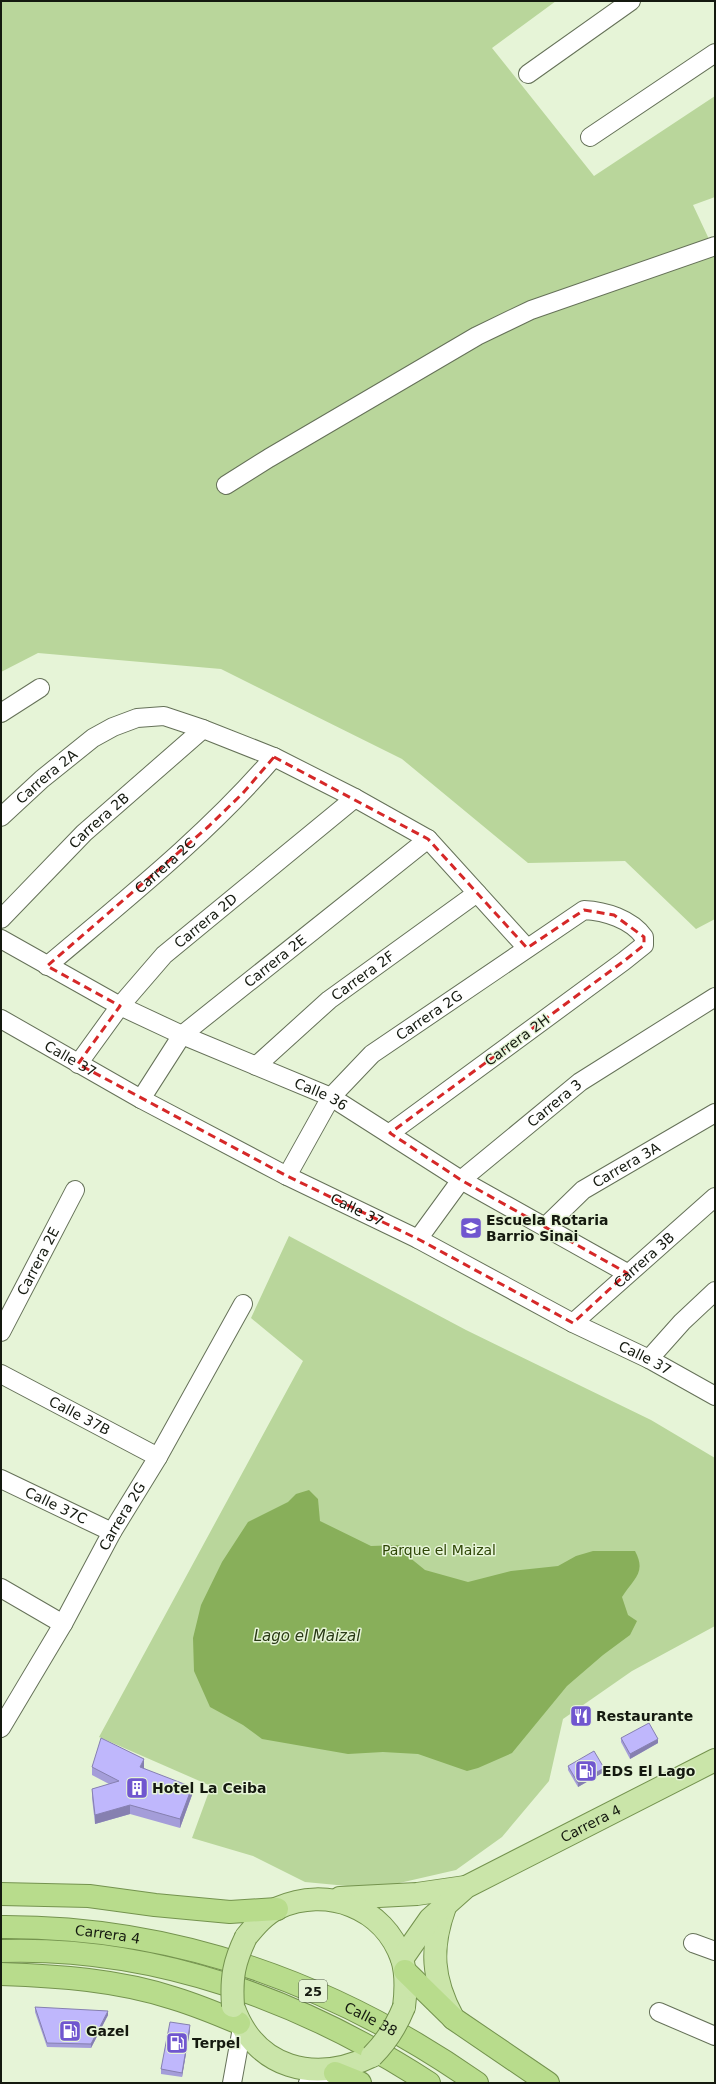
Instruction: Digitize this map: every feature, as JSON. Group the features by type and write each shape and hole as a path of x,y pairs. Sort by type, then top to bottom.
{"highway":[{"path":"1,1894 89,1896 155,1906 230,1912 277,1909"},
{"name":"Carrera 4","path":"1,1927 101,1932 135,1937 212,1954"},
{"name":"Carrera 4","path":"1,1951 90,1955 209,1978"},
{"name":"Calle 38","path":"212,1954 277,1976 328,1998 377,2022 477,2083"},
{"path":"403,1965 454,2019 548,2083"},
{"path":"1,1974 53,1975 136,1988 238,2019"},
{"name":"Calle 38","path":"209,1978 247,1990 305,2014 362,2042 429,2083"},
{"path":"323,2077 360,2083"}],"main road":[{"name":"Carrera 4","path":"403,1965 419,1934 448,1902 466,1886 715,1760"},
{"name":"Carrera 4","path":"330,1899 417,1894 466,1886"},
{"path":"330,1899 349,1903 382,1925 394,1941 403,1965 406,1989 404,2007 397,2026 386,2042 372,2056 354,2066 323,2077 300,2072 277,2064 257,2048 238,2019 231,1982 236,1958 246,1936 260,1921 277,1909 302,1900 330,1899"},
{"path":"448,1902 436,1941 435,1961 444,2001 454,2019"}],"street":[{"path":"528,74 631,1"},
{"path":"590,137 715,53"},
{"path":"226,485 269,458 477,336 531,310 715,246"},
{"path":"1,713 40,688"},
{"name":"Carrera 2A","path":"1,817 42,779 93,738 113,727 137,718 164,716 204,729 274,757 355,798 428,839 528,948"},
{"name":"Carrera 2B","path":"1,919 84,833 204,729"},
{"name":"Carrera 2C","path":"47,966 208,826 243,793 274,757"},
{"name":"Carrera 2D","path":"78,1064 120,1006 164,955 355,798"},
{"name":"Carrera 2E","path":"141,1099 182,1035 428,839"},
{"name":"Carrera 2F","path":"256,1066 328,1000 477,893"},
{"name":"Carrera 2G","path":"287,1176 331,1097 372,1054 584,910 599,910 614,915 641,932 644,937 644,945"},
{"name":"Calle 36","path":"1,939 120,1006 182,1035 331,1097 390,1133 461,1180 627,1273"},
{"name":"Carrera 2H","path":"390,1133 644,945"},
{"name":"Carrera 3","path":"418,1239 461,1180 580,1082 715,997"},
{"name":"Calle 37","path":"1,1019 141,1099 287,1176 418,1239 573,1323 649,1359 714,1394"},
{"name":"Carrera 3A","path":"545,1226 583,1190 715,1112"},
{"name":"Carrera 2E","path":"1,1332 75,1190"},
{"name":"Carrera 3B","path":"573,1323 627,1273 715,1197"},
{"path":"649,1359 682,1322 715,1291"},
{"name":"Carrera 2G","path":"1,1728 63,1624 112,1532 158,1457 243,1304"},
{"name":"Calle 37B","path":"1,1374 158,1457"},
{"name":"Calle 37C","path":"1,1479 112,1532"},
{"path":"1,1588 63,1624"},
{"path":"693,1943 715,1951"},
{"path":"659,2012 715,2036"},
{"path":"232,2083 238,2019"}],"highlighted area":[{"path":"274,757 428,839 527,948 584,910 614,915 644,937 644,945 624,961 390,1133 461,1180 627,1273 573,1323 418,1239 287,1176 78,1064 120,1006 47,966 209,826 243,793"}],"green space":[{"path":"1,1 556,1 492,48 594,176 715,96 715,197 693,205 715,252 715,919 696,929 625,861 528,863 402,759 221,669 38,653 1,672"},
{"name":"Parque el Maizal","path":"289,1236 466,1330 651,1420 715,1458 715,1626 632,1671 563,1719 549,1781 502,1837 456,1870 395,1884 358,1887 305,1882 253,1856 192,1838 211,1786 99,1737 303,1361 251,1318"}],"water":[{"name":"Lago el Maizal","path":"309,1490 318,1499 320,1521 371,1546 400,1545 409,1557 425,1570 468,1582 511,1571 558,1566 576,1556 593,1551 635,1551 640,1565 639,1570 637,1576 622,1597 628,1615 637,1621 630,1635 603,1655 567,1686 512,1753 478,1768 467,1771 418,1754 383,1752 348,1754 262,1739 243,1725 210,1707 194,1671 193,1638 201,1605 222,1562 248,1522 288,1502 296,1494"}],"building":[{"path":"649,1723 658,1739 630,1754 621,1738"},
{"name":"Hotel La Ceiba","path":"101,1738 144,1759 140,1767 192,1787 180,1819 130,1805 95,1815 92,1789 119,1781 92,1767"},
{"path":"594,1751 604,1768 578,1783 568,1766"},
{"name":"Gazel","path":"35,2007 108,2011 91,2044 47,2043"},
{"name":"Terpel","path":"170,2022 190,2025 182,2073 161,2069"}],"place":[{"name":"Escuela Rotaria Barrio Sinai","path":"471,1228"},
{"name":"Restaurante","path":"581,1716"},
{"name":"EDS El Lago","path":"586,1771"},
{"name":"Hotel La Ceiba","path":"137,1788"},
{"name":"Gazel","path":"70,2031"},
{"name":"Terpel","path":"177,2043"}]}
